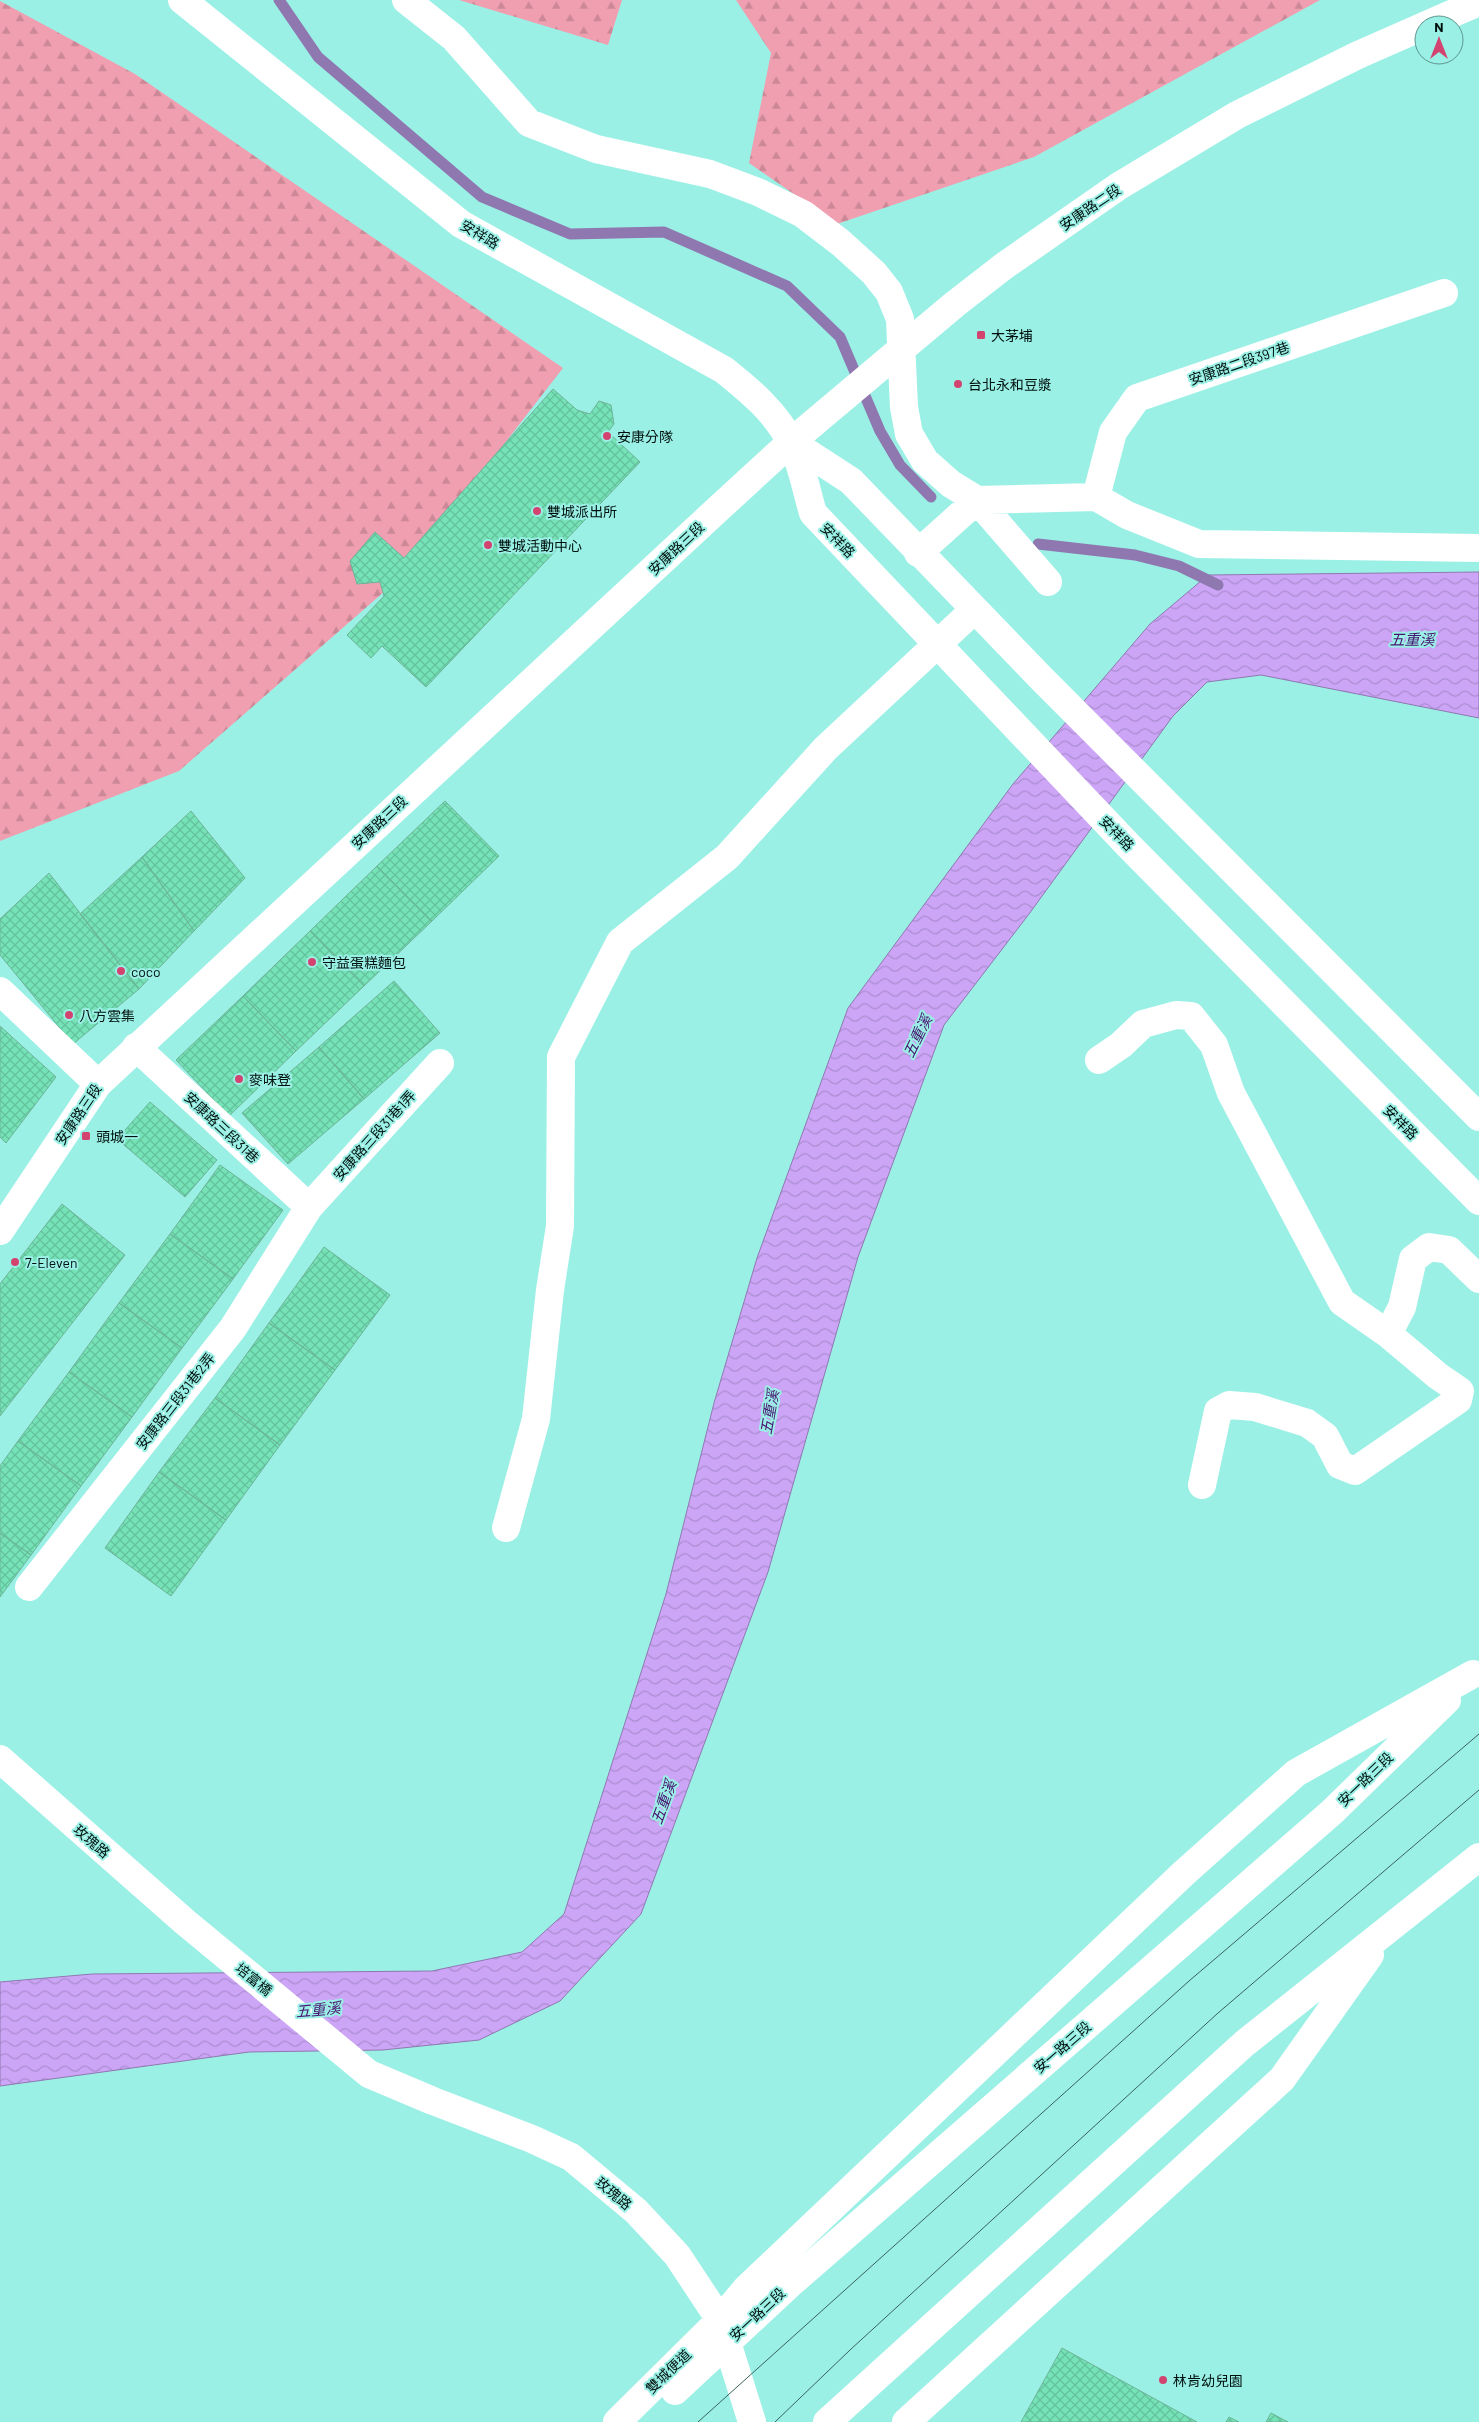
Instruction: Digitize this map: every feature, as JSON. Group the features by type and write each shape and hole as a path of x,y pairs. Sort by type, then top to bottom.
{"street":[{"name":"安祥路","path":"182,0 461,224 724,370 764,404 791,442 812,513 1128,845 1479,1201"},
{"path":"406,0 454,38 528,123 596,149 710,174 802,214 867,267 889,292 900,319 904,407 909,434 925,460 951,484 977,500 1048,582"},
{"name":"安康路二段","path":"1448,15 1479,2"},
{"name":"安康路二段","path":"791,442 874,374 901,349 1004,266 1120,186 1237,115 1358,55 1414,30"},
{"name":"安康路二段397巷","path":"1096,497 1113,432 1136,398 1444,294"},
{"name":"安祥路","path":"791,442 851,481 918,553 1041,678 1479,1117"},
{"name":"安康路三段","path":"0,1231 98,1084 791,442"},
{"path":"918,553 977,500 1096,497 1126,515 1199,544 1479,548"},
{"path":"506,1528 536,1419 550,1290 560,1226 561,1057 620,942 727,856 826,748 974,610"},
{"path":"0,991 98,1084"},
{"path":"1100,1060 1121,1045 1143,1024 1176,1014 1191,1016 1214,1046 1231,1093 1342,1302 1388,1334 1438,1376 1460,1390 1458,1400 1355,1471 1340,1465 1325,1436 1307,1423 1255,1407 1229,1405 1218,1410 1202,1485"},
{"name":"安康路三段31巷","path":"136,1047 309,1207"},
{"name":"安康路三段31巷1弄","path":"309,1207 440,1063"},
{"name":"安康路三段31巷2弄","path":"29,1587 233,1328 309,1207"},
{"path":"1388,1334 1402,1307 1414,1259 1429,1247 1449,1250 1479,1279"},
{"name":"安一路三段","path":"641,2422 790,2284 1332,1812 1476,1672"},
{"name":"雙城便道","path":"616,2422 720,2320 752,2282 1177,1880 1296,1773 1476,1672"},
{"name":"玫瑰路","path":"0,1759 185,1922"},
{"path":"827,2422 874,2377 1245,2043 1479,1857"},
{"name":"培富橋","path":"185,1922 369,2074"},
{"path":"906,2422 1282,2079 1389,1929"},
{"name":"玫瑰路","path":"369,2074 532,2139 572,2157 636,2211 677,2255 720,2320 752,2422"}],"green space":[{"path":"459,0 622,0 608,45"},
{"path":"736,0 1320,0 1034,157 837,224 749,163 771,53"},
{"path":"0,1 135,74 563,368 401,577 179,771 0,841"}],"water":[{"name":"五重溪","path":"1479,572 1479,718 1261,675 1207,682 1173,716 1029,914 944,1025 858,1257 768,1572 641,1914 560,2001 479,2040 383,2050 249,2052 0,2086 0,1982 92,1974 432,1971 522,1952 564,1914 666,1594 714,1403 757,1258 848,1008 1013,784 1150,624 1208,575"}],"building":[{"name":"雙城活動中心","path":"553,389 577,410 590,414 599,401 611,405 614,424 608,432 640,462 426,687 382,646 371,658 347,635 384,596 380,582 357,584 350,561 375,532 404,558"},
{"path":"445,801 499,856 432,921 377,866"},
{"path":"191,811 245,878 194,931 142,857"},
{"path":"142,857 194,931 139,989 80,914"},
{"path":"377,866 432,921 364,986 310,931"},
{"path":"49,873 139,989 73,1044 0,955 0,919"},
{"path":"310,931 364,986 296,1051 243,996"},
{"path":"394,981 440,1033 364,1099 319,1047"},
{"path":"243,996 296,1051 229,1116 176,1060"},
{"path":"0,1026 56,1077 6,1143 0,1137"},
{"path":"319,1047 364,1099 288,1164 242,1113"},
{"path":"150,1102 217,1160 185,1197 117,1139"},
{"path":"220,1165 283,1210 233,1279 170,1234"},
{"path":"62,1204 125,1255 0,1416 0,1284"},
{"path":"170,1234 233,1279 182,1348 119,1303"},
{"path":"324,1247 390,1295 335,1370 269,1323"},
{"path":"119,1303 182,1348 132,1417 69,1372"},
{"path":"269,1323 335,1370 280,1445 215,1398"},
{"path":"69,1372 132,1417 81,1486 18,1441"},
{"path":"215,1398 280,1445 226,1520 159,1472"},
{"path":"18,1441 81,1486 31,1555 0,1533 0,1466"},
{"path":"159,1472 226,1520 171,1596 105,1548"},
{"path":"0,1533 31,1555 0,1597"},
{"path":"1062,2348 1197,2422 1021,2422"},
{"path":"1271,2413 1288,2422 1266,2422"},
{"path":"1229,2417 1239,2422 1226,2422"}],"waterway":[{"path":"279,0 318,57 482,197 570,234 664,232 787,286 840,337 880,431 900,465 931,497"},
{"path":"1038,544 1135,555 1179,566 1218,585"}],"tram line":[{"path":"698,2422 1189,1981 1479,1734"},
{"path":"775,2422 850,2350 1218,2013 1479,1790"}],"place":[{"name":"大茅埔","path":"981,335"},
{"name":"台北永和豆漿","path":"958,384"},
{"name":"安康分隊","path":"607,436"},
{"name":"雙城派出所","path":"537,511"},
{"name":"雙城活動中心","path":"488,545"},
{"name":"守益蛋糕麵包","path":"312,962"},
{"name":"coco","path":"121,971"},
{"name":"八方雲集","path":"69,1015"},
{"name":"麥味登","path":"239,1079"},
{"name":"頭城一","path":"86,1136"},
{"name":"7-Eleven","path":"15,1262"},
{"name":"林肯幼兒園","path":"1163,2380"}]}
